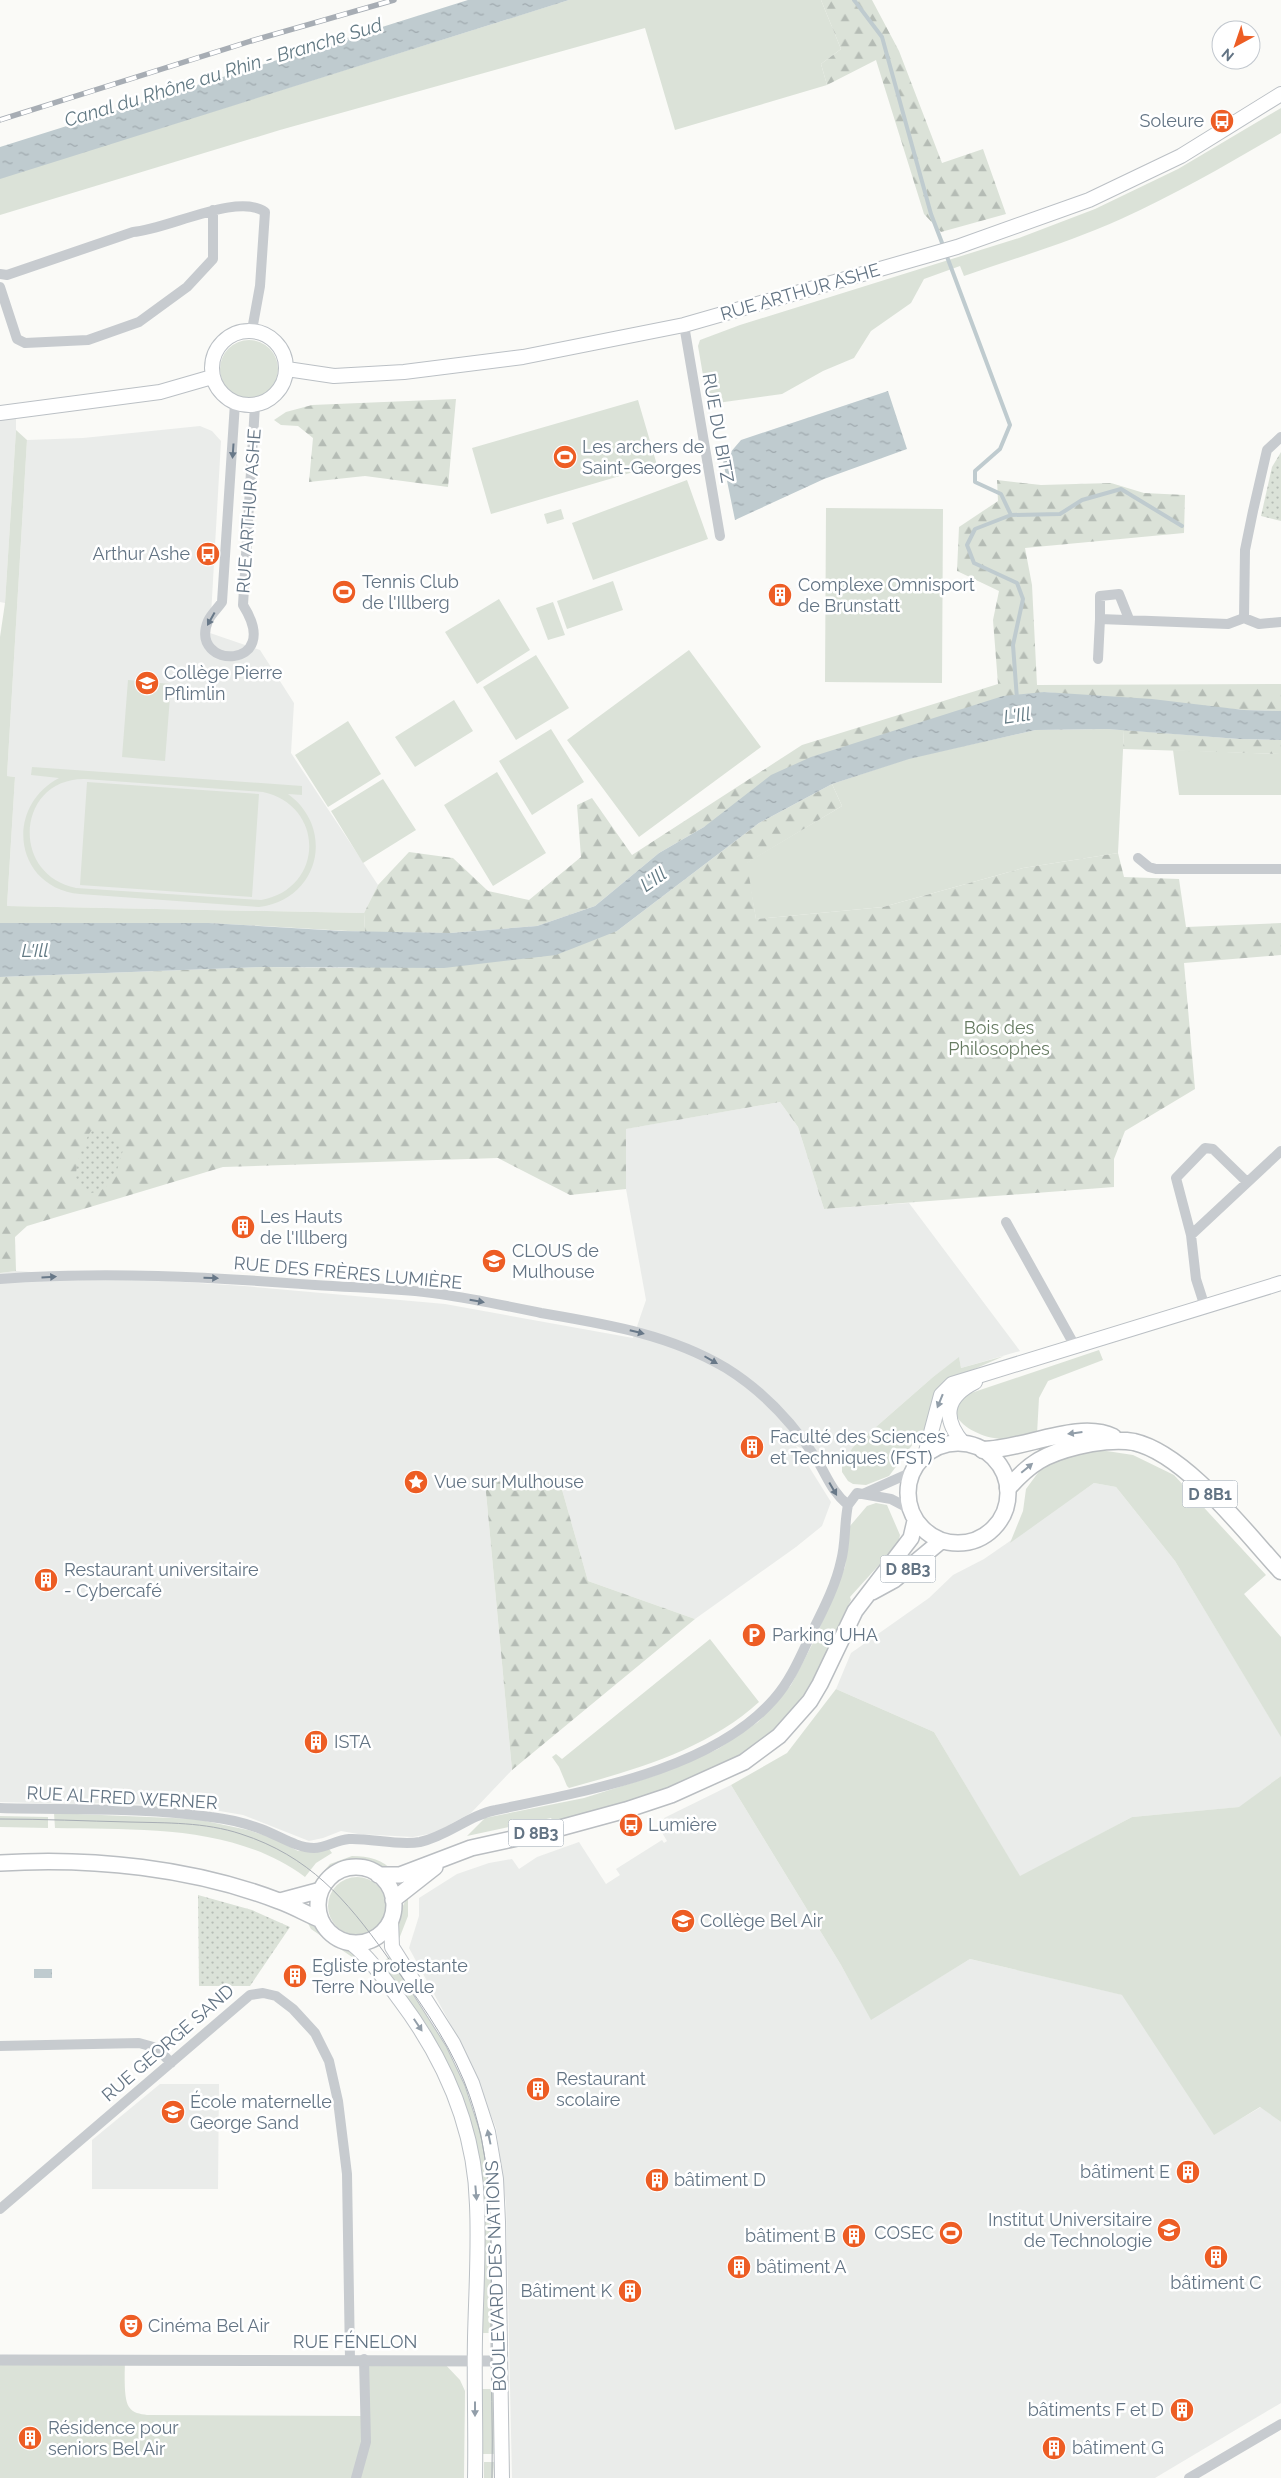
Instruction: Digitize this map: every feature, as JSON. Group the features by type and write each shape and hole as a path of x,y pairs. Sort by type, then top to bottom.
{"highway":[{"name":"D 8B1","path":"983,1450 1014,1447 1070,1434 1092,1432 1108,1434 1122,1441 1147,1447 1176,1463 1211,1495 1281,1571"},
{"name":"D 8B1","path":"1008,1488 1030,1465 1050,1454 1087,1444 1122,1441"}],"main road":[{"name":"RUE ARTHUR ASHE","path":"287,369 334,376 413,371 523,357 684,325 957,248 1089,200 1181,156 1281,94"},
{"path":"252,330 269,336 278,344 283,352 287,369 282,387 276,394 267,401 255,405 236,403 221,393 212,377 212,363 218,346 230,335 252,330"},
{"path":"0,413 160,392 212,377"},
{"path":"925,1455 941,1395 947,1388 958,1381 1076,1348 1281,1283"},
{"path":"963,1443 951,1426 949,1410 951,1402 965,1387 995,1372"},
{"path":"963,1443 983,1450 996,1460 1004,1473 1008,1488 1004,1513 998,1524 986,1535 962,1544 941,1541 927,1533 913,1515 907,1495 912,1472 925,1455 942,1445 963,1443"},
{"name":"D 8B3","path":"378,1875 400,1874 487,1843 549,1831 626,1810 728,1771 750,1758 779,1736 802,1712 815,1692 855,1611 872,1592 911,1538 913,1515"},
{"name":"D 8B3","path":"872,1592 894,1580 941,1541"},
{"name":"D 8B3","path":"393,1900 446,1858"},
{"path":"0,1863 113,1865 169,1872 280,1901 321,1920"},
{"path":"358,1868 378,1875 388,1886 393,1900 391,1920 384,1930 374,1938 360,1943 351,1943 333,1936 321,1920 318,1910 321,1890 332,1876 344,1869 358,1868"},
{"path":"280,1901 321,1890"},
{"name":"BOULEVARD DES NATIONS","path":"391,1920 392,1947 453,2043 472,2082 488,2132 496,2179 502,2478"},
{"name":"BOULEVARD DES NATIONS","path":"351,1943 362,1951 428,2040 446,2074 464,2123 471,2153 477,2204 475,2478"}],"street":[{"path":"0,274 7,275 132,232 147,231 213,210 253,206 266,212 260,286 252,330"},
{"path":"0,287 17,339 25,343 88,340 139,322 187,288 213,259 213,210"},
{"name":"RUE DU BITZ","path":"684,325 720,536"},
{"name":"RUE ARTHUR ASHE","path":"236,403 222,602 209,619 205,631 207,643 216,653 226,657 241,655 251,646 255,634 252,619 243,605 255,405"},
{"path":"1244,618 1245,550 1252,510 1267,450 1281,436"},
{"path":"1098,659 1100,596 1120,594 1129,619"},
{"path":"1100,619 1228,624 1244,618 1259,624 1281,622"},
{"path":"1138,858 1149,868 1156,869 1281,869"},
{"path":"1205,1307 1196,1279 1191,1235 1176,1178 1205,1148 1213,1148 1247,1182"},
{"path":"1191,1235 1281,1151"},
{"path":"1006,1222 1076,1348"},
{"name":"RUE DES FRÈRES LUMIÈRE","path":"0,1279 146,1276 240,1279 438,1294 605,1324 667,1340 694,1350 726,1369 761,1394 792,1427 816,1458 837,1496 848,1505"},
{"path":"848,1505 861,1493 912,1472"},
{"path":"861,1493 891,1498 913,1515"},
{"name":"RUE ALFRED WERNER","path":"0,1808 211,1817 259,1828 295,1844 316,1848 348,1839 419,1842 446,1833 472,1818 492,1810 558,1798 613,1785 706,1749 746,1724 774,1699 796,1665 837,1574 843,1551 844,1523 848,1505"},
{"name":"RUE GEORGE SAND","path":"0,2209 250,1995 263,1992 276,1996 293,2009 315,2033 330,2061 338,2102 347,2174 350,2359"},
{"path":"0,2046 139,2043 157,2048 171,2063"},
{"path":"356,2478 366,2442 364,2359"},
{"name":"RUE FÉNELON","path":"0,2360 364,2359 500,2361"},
{"path":"1189,2478 1281,2424"}],"shaded area":[{"path":"16,405 5,603 0,602 0,407"},
{"name":"Collège Pierre Pflimlin","path":"200,426 212,431 221,441 210,633 260,650 294,703 291,753 378,885 364,913 7,906 15,777 7,776 27,440 83,438"},
{"path":"780,1102 798,1127 824,1209 909,1203 1020,1351 961,1368 959,1358 933,1377 853,1447 842,1464 796,1446 831,1502 822,1526 796,1547 695,1619 588,1581 559,1479 485,1482 512,1770 471,1813 434,1833 413,1837 358,1834 341,1831 309,1841 243,1815 196,1807 104,1803 0,1802 0,1273 16,1271 244,1286 445,1304 633,1338 646,1300 626,1189 625,1129"},
{"path":"1094,1483 1116,1487 1175,1561 1281,1736 1281,1776 1240,1807 1132,1817 1020,1877 934,1732 836,1689 851,1653 929,1598 953,1575 984,1559"},
{"path":"731,1785 841,1965 871,2019 970,1959 1123,1995 1214,2134 1261,2107 1281,2122 1281,2403 1155,2478 512,2478 506,2203 496,2128 464,2049 409,1948 419,1916 419,1898 457,1874 489,1863 512,1859 519,1869 537,1857 579,1842 606,1884 620,1875 616,1869 662,1840 664,1843 667,1841 661,1831 669,1827 664,1818"},
{"name":"École maternelle George Sand","path":"160,2084 219,2084 218,2189 92,2189 92,2140"}],"green space":[{"path":"569,0 821,0 841,49 821,64 827,85 675,130 645,28 280,130 0,215 0,178"},
{"path":"821,0 872,0 899,51 942,163 983,149 1006,214 941,232 924,214 876,60 827,85 821,64 841,49"},
{"path":"1281,108 1281,133 1202,178 1121,219 1082,235 964,276 960,266 924,279 911,303 871,331 854,358 823,371 782,394 717,403 706,393 698,346 700,340 740,325 1019,238 1095,209 1178,169"},
{"path":"249,340 265,345 273,353 278,369 273,385 265,393 249,398 233,393 225,385 220,369 225,353 233,345"},
{"path":"456,399 448,487 365,476 309,482 313,438 298,426 281,425 274,420 286,412 312,405"},
{"name":"Les archers de Saint-Georges","path":"638,400 657,465 491,514 472,448"},
{"path":"16,430 27,440 7,776 15,777 7,906 364,913 365,932 209,923 0,923 0,637 5,603"},
{"path":"1281,452 1281,521 1261,516 1272,467"},
{"path":"687,480 708,539 593,580 572,523"},
{"path":"997,480 1041,485 1111,483 1144,493 1185,495 1184,533 1025,548 1032,585 1037,685 1281,684 1281,711 1244,710 1044,692 704,827 659,853 595,906 537,926 450,933 365,932 364,913 378,885 409,852 453,858 488,891 529,900 581,857 577,805 592,798 632,855 802,745 998,684 993,620 999,591 957,571 959,527 998,501"},
{"path":"826,508 943,509 942,683 825,682"},
{"path":"561,509 564,519 547,524 544,514"},
{"path":"613,581 623,610 567,629 557,601"},
{"path":"499,599 530,650 477,684 445,632"},
{"path":"553,602 565,635 548,640 536,608"},
{"path":"689,650 761,747 639,837 567,740"},
{"path":"536,655 569,708 516,740 483,687"},
{"path":"128,680 171,684 165,761 122,757"},
{"path":"454,700 473,731 415,767 395,737"},
{"path":"348,721 381,774 328,807 295,755"},
{"path":"551,729 584,782 532,815 499,761"},
{"path":"1036,730 1124,730 1118,853 1023,868 883,907 756,919 746,863 842,806 832,784 910,758"},
{"path":"1124,730 1239,739 1281,740 1281,754 1123,749"},
{"path":"1173,750 1281,754 1281,795 1179,795"},
{"path":"32,767 302,786 302,795 288,794 303,809 312,825 316,843 314,861 307,877 296,891 279,902 259,907 80,894 58,889 41,878 30,863 24,845 24,826 30,808 41,791 59,778 31,775","holes":["85,779 263,792 284,800 298,813 307,829 309,847 306,865 297,880 282,893 261,900 76,888 54,879 40,865 31,847 30,828 35,809 45,794 62,783"]},
{"path":"497,772 546,853 493,886 444,805"},
{"path":"383,779 416,830 363,863 331,811"},
{"path":"87,782 259,794 252,897 80,885"},
{"name":"Bois des Philosophes","path":"832,784 842,806 747,863 756,919 883,907 1023,868 1118,853 1124,877 1179,879 1186,927 1281,923 1281,955 1184,963 1195,1089 1125,1131 1114,1159 1114,1187 824,1209 798,1127 780,1102 626,1129 626,1189 570,1195 498,1158 223,1167 27,1226 15,1237 16,1271 0,1273 0,977 262,967 351,968 617,931 759,823"},
{"path":"103,1128 123,1150 116,1172 110,1183 105,1188 91,1193 77,1185 77,1165 84,1143 91,1131"},
{"path":"1099,1350 1103,1360 1048,1381 1039,1398 1037,1434 1010,1439 985,1436 967,1427 956,1414 956,1407 961,1400 971,1393"},
{"path":"1004,1356 954,1378 925,1428 889,1476 866,1485 853,1484 848,1481 842,1472 842,1464 853,1447 933,1377 959,1357 961,1368"},
{"path":"1100,1450 1133,1455 1174,1475 1266,1575 1244,1594 1281,1637 1281,1737 1175,1561 1116,1487 1094,1483 1010,1543 1023,1511 1026,1489 1040,1470 1053,1460"},
{"path":"559,1479 588,1581 695,1619 512,1770 485,1482"},
{"path":"876,1503 887,1505 900,1535 898,1544 850,1597 851,1600 824,1659 806,1693 783,1721 756,1744 726,1763 693,1779 659,1792 554,1823 551,1818 467,1836 485,1818 584,1798 654,1776 718,1749 758,1722 791,1685 815,1639 845,1567 850,1526 867,1506"},
{"path":"710,1639 759,1702 717,1733 670,1756 619,1774 569,1788 552,1757 556,1754 562,1759"},
{"path":"836,1689 934,1732 1020,1876 1132,1817 1239,1807 1281,1776 1281,2122 1260,2107 1214,2135 1122,1995 970,1959 871,2020 841,1965 731,1785 787,1753"},
{"path":"54,1813 196,1819 248,1830 273,1838 298,1851 329,1849 332,1853 316,1863 305,1877 277,1860 248,1847 217,1839 185,1833 152,1830 55,1828"},
{"path":"0,1816 48,1817 48,1828 0,1827"},
{"path":"352,1856 375,1859 385,1864 394,1872 362,1864 346,1865 330,1872 306,1892 330,1864"},
{"path":"357,1877 373,1882 381,1890 386,1906 381,1922 373,1930 357,1935 341,1930 333,1922 328,1906 333,1890 341,1882"},
{"path":"198,1895 252,1910 290,1927 250,1986 199,1986"},
{"path":"408,1896 408,1916 399,1939 394,1937 397,1921"},
{"path":"305,1918 361,1959 352,1957 311,1929"},
{"path":"393,1955 458,2058 489,2150 497,2333 479,2333 464,2112 378,1964"},
{"path":"125,2359 127,2403 131,2409 139,2414 365,2416 364,2359 441,2360 460,2380 465,2391 464,2478 0,2478 0,2360"},
{"path":"480,2389 496,2389 498,2454 479,2454"},
{"path":"484,2462 494,2462 493,2478 484,2478"}],"water":[{"path":"468,0 569,0 0,179 0,147"},
{"path":"888,391 907,449 824,479 735,520 723,461 741,440"},
{"name":"L'Ill","path":"1044,692 1152,699 1244,710 1281,711 1281,740 1239,739 1107,729 1036,730 909,759 832,784 759,823 617,931 556,955 444,968 262,967 0,977 0,923 209,923 342,931 450,933 537,926 595,906 659,853 704,827 771,775 811,757 1003,696"},
{"path":"34,1969 52,1969 52,1978 34,1978"}],"waterway":[{"path":"854,0 882,37 931,214 944,248"},
{"path":"946,254 1010,425 1000,449 975,471 975,482 1001,494 1011,515"},
{"path":"1017,699 1013,645 1023,599 1017,583 974,563 967,545 975,529 1011,515 1060,514 1082,500 1121,489 1182,526"}],"tram line":[{"path":"0,1819 185,1824 214,1827 241,1834 287,1854 306,1867 340,1898 371,1935 439,2031 464,2081 482,2140 490,2201 491,2232 492,2478"}],"railway":[{"path":"0,120 251,41 394,0"}],"place":[{"name":"Soleure","path":"1222,121"},
{"name":"Les archers de Saint-Georges","path":"565,457"},
{"name":"Arthur Ashe","path":"208,554"},
{"name":"Tennis Club de l'Illberg","path":"344,592"},
{"name":"Complexe Omnisport de Brunstatt","path":"780,595"},
{"name":"Collège Pierre Pflimlin","path":"147,683"},
{"name":"Les Hauts de l'Illberg","path":"243,1227"},
{"name":"CLOUS de Mulhouse","path":"494,1261"},
{"name":"Faculté des Sciences et Techniques (FST)","path":"752,1447"},
{"name":"Vue sur Mulhouse","path":"416,1482"},
{"name":"Restaurant universitaire - Cybercafé","path":"46,1580"},
{"name":"Parking UHA","path":"754,1635"},
{"name":"ISTA","path":"316,1742"},
{"name":"Lumière","path":"631,1825"},
{"name":"Collège Bel Air","path":"683,1921"},
{"name":"Egliste protestante Terre Nouvelle","path":"295,1976"},
{"name":"Restaurant scolaire","path":"538,2089"},
{"name":"École maternelle George Sand","path":"173,2112"},
{"name":"bâtiment E","path":"1188,2172"},
{"name":"bâtiment D","path":"657,2180"},
{"name":"Institut Universitaire de Technologie","path":"1169,2230"},
{"name":"COSEC","path":"951,2233"},
{"name":"bâtiment B","path":"854,2236"},
{"name":"bâtiment C","path":"1216,2257"},
{"name":"bâtiment A","path":"739,2267"},
{"name":"Bâtiment K","path":"630,2291"},
{"name":"Cinéma Bel Air","path":"131,2326"},
{"name":"bâtiments F et D","path":"1182,2410"},
{"name":"Résidence pour seniors Bel Air","path":"30,2438"},
{"name":"bâtiment G","path":"1054,2448"}],"water label":[{"name":"Canal du Rhône au Rhin - Branche Sud","path":"223,72"}]}
